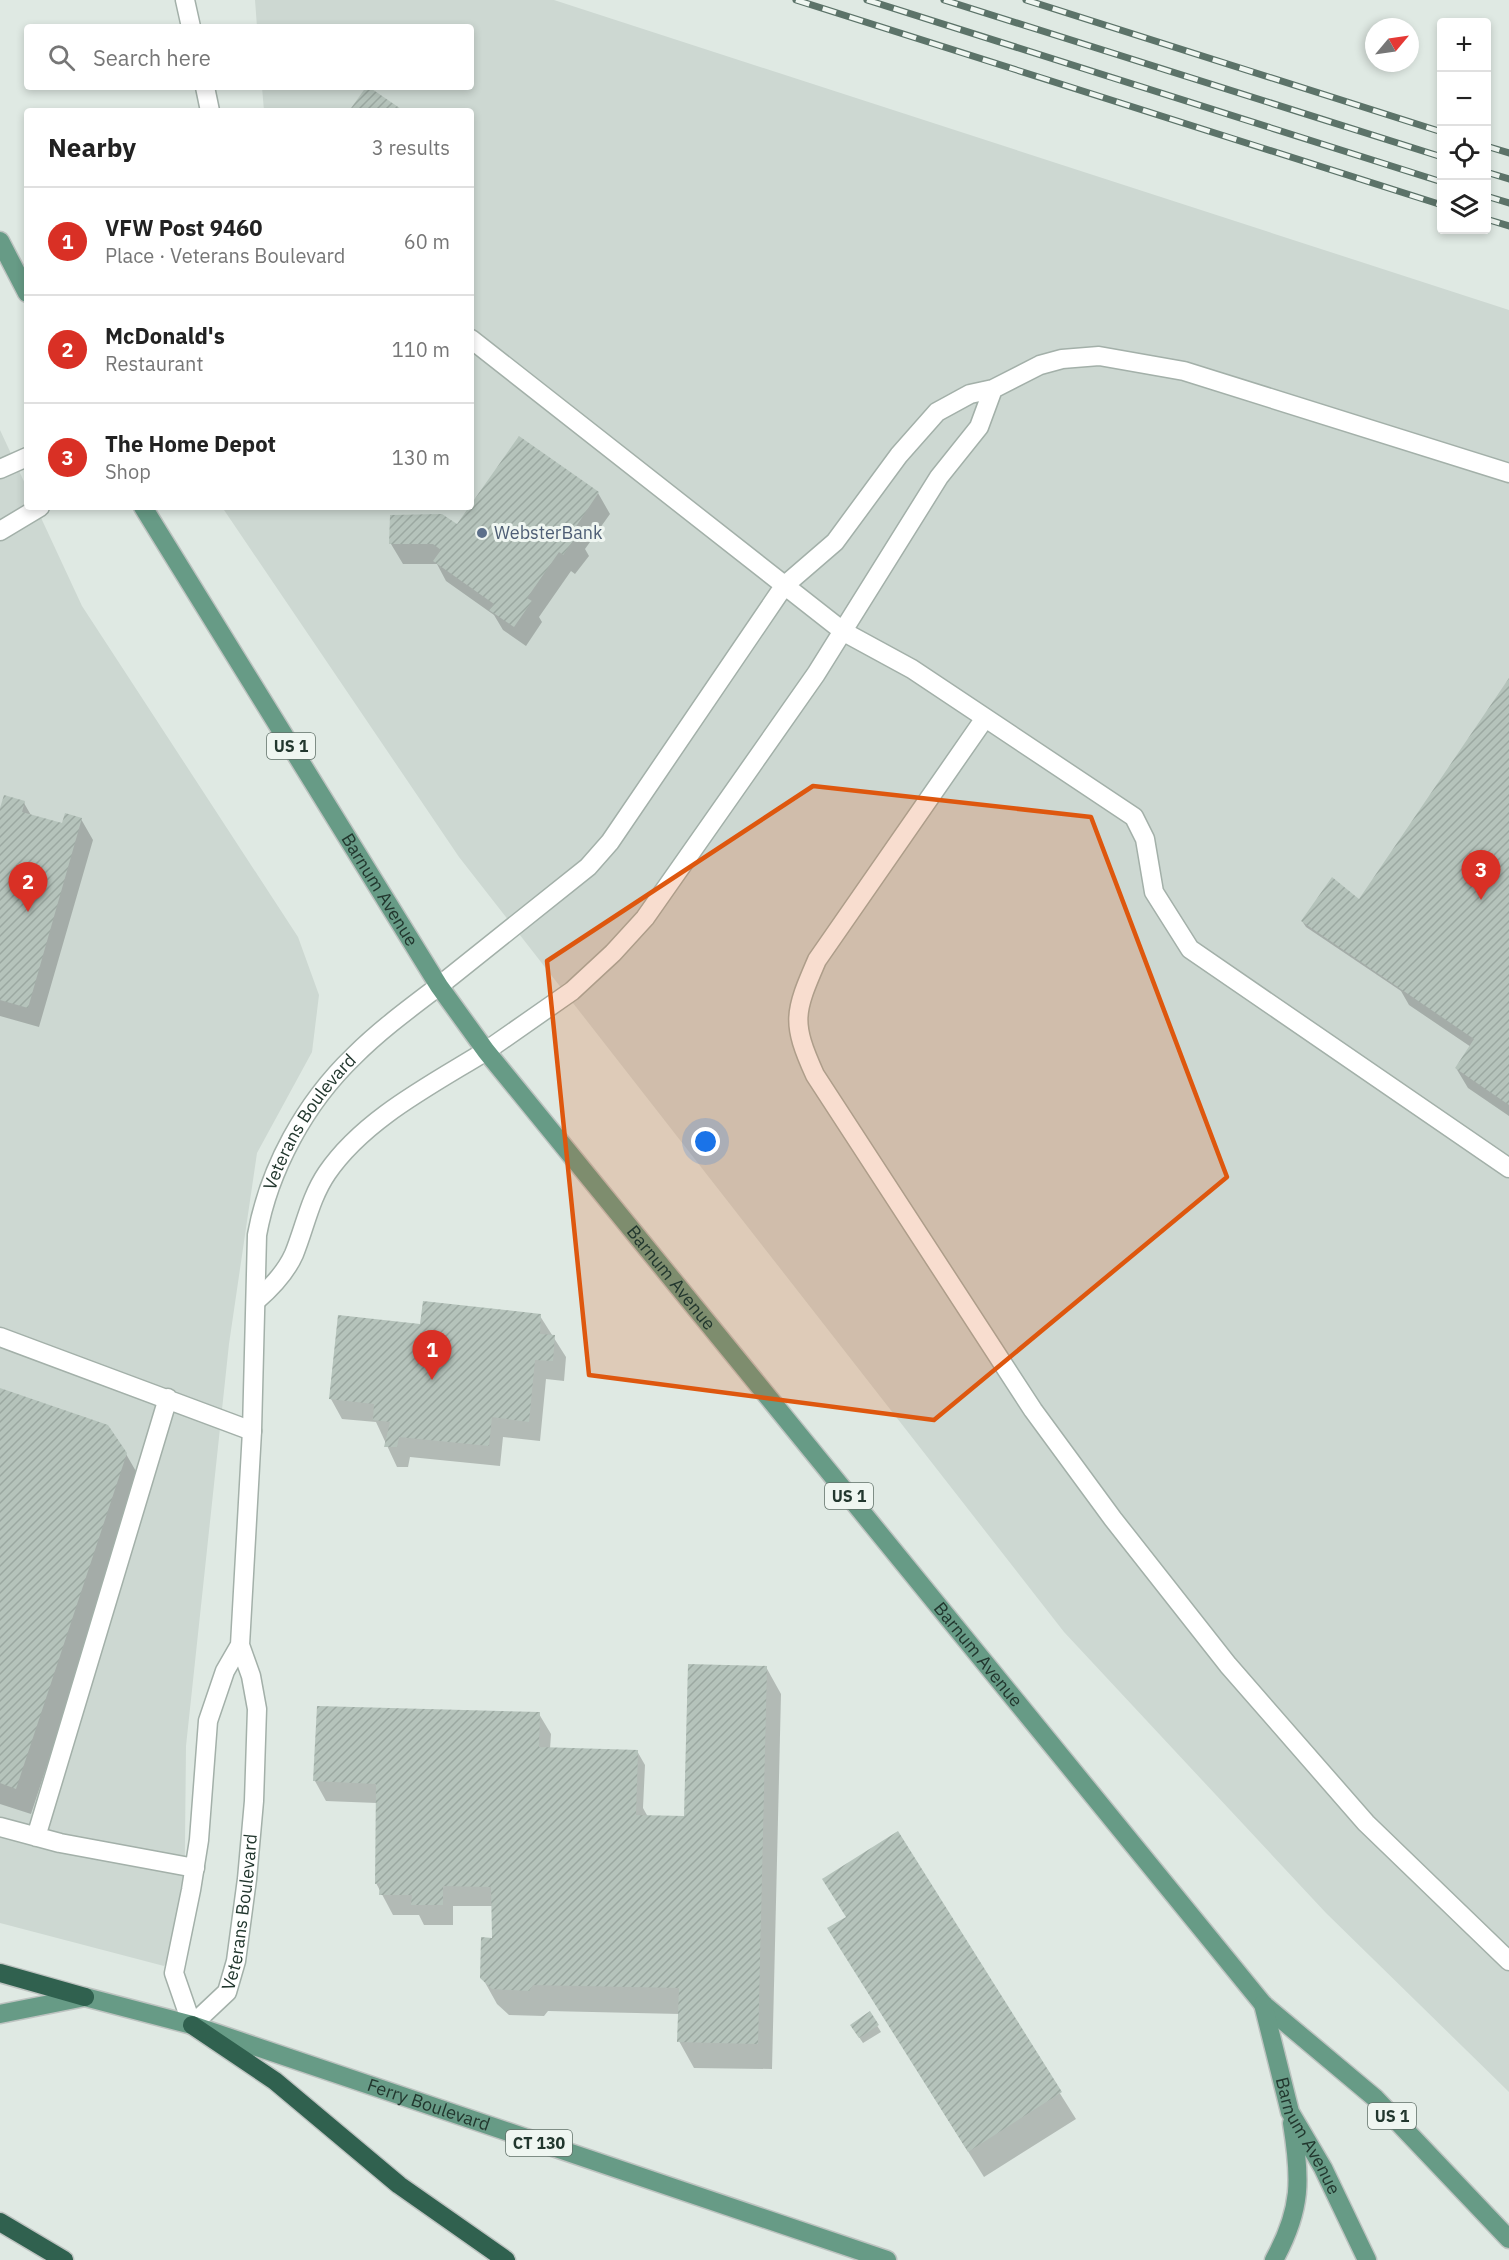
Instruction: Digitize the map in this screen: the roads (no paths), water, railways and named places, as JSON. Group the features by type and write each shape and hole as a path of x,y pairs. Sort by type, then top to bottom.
{"highway":[{"path":"0,1973 85,1997"},
{"path":"192,2025 275,2081 399,2185 506,2260"},
{"path":"0,2222 64,2260"}],"main road":[{"path":"0,241 24,288"},
{"name":"Barnum Avenue","path":"145,510 439,986 486,1051 1263,2004 1375,2098 1509,2239"},
{"name":"Ferry Boulevard","path":"0,2014 85,1997 192,2025 887,2260"},
{"name":"Barnum Avenue","path":"1263,2004 1290,2112 1323,2168 1367,2260"},
{"path":"1274,2260 1285,2241 1298,2200 1299,2163 1290,2112"}],"street":[{"path":"185,0 190,24"},
{"path":"206,90 209,108"},
{"path":"474,341 844,632 912,669 1134,818 1144,839 1154,892 1190,949 1509,1168"},
{"name":"Veterans Boulevard","path":"240,1645 216,1693 208,1721 195,1868 174,1972 192,2025 227,1992 236,1961 247,1879 254,1801 257,1709 251,1676 240,1645 252,1431 257,1236 260,1218 285,1152 313,1105 353,1056 588,867 610,842 784,586 835,542 899,455 937,412 970,394 993,389 1040,365 1062,359 1099,356 1194,374 1509,473"},
{"name":"Veterans Boulevard","path":"257,1300 284,1270 293,1255 312,1200 327,1174 350,1145 402,1104 486,1051 572,991 613,953 645,918 844,632 885,559 939,477 979,427 993,389"},
{"path":"0,469 24,458"},
{"path":"0,531 35,510"},
{"path":"985,718 817,960 799,1003 799,1039 815,1075 1033,1410 1113,1519 1228,1665 1366,1823 1509,1961"},
{"path":"0,1337 252,1431"},
{"path":"36,1837 168,1398"},
{"path":"0,1827 36,1837 195,1868"}],"railway":[{"path":"796,0 1437,203"},
{"path":"867,0 1437,180"},
{"path":"944,0 1437,155"},
{"path":"1026,0 1437,130"},
{"path":"1491,148 1509,153"},
{"path":"1491,174 1509,179"},
{"path":"1491,198 1509,203"},
{"path":"1491,221 1509,226"}],"place":[{"name":"WebsterBank","path":"482,533"},
{"name":"The Home Depot","path":"1481,900"},
{"name":"McDonald's","path":"28,912"},
{"name":"VFW Post 9460","path":"432,1380"}]}
